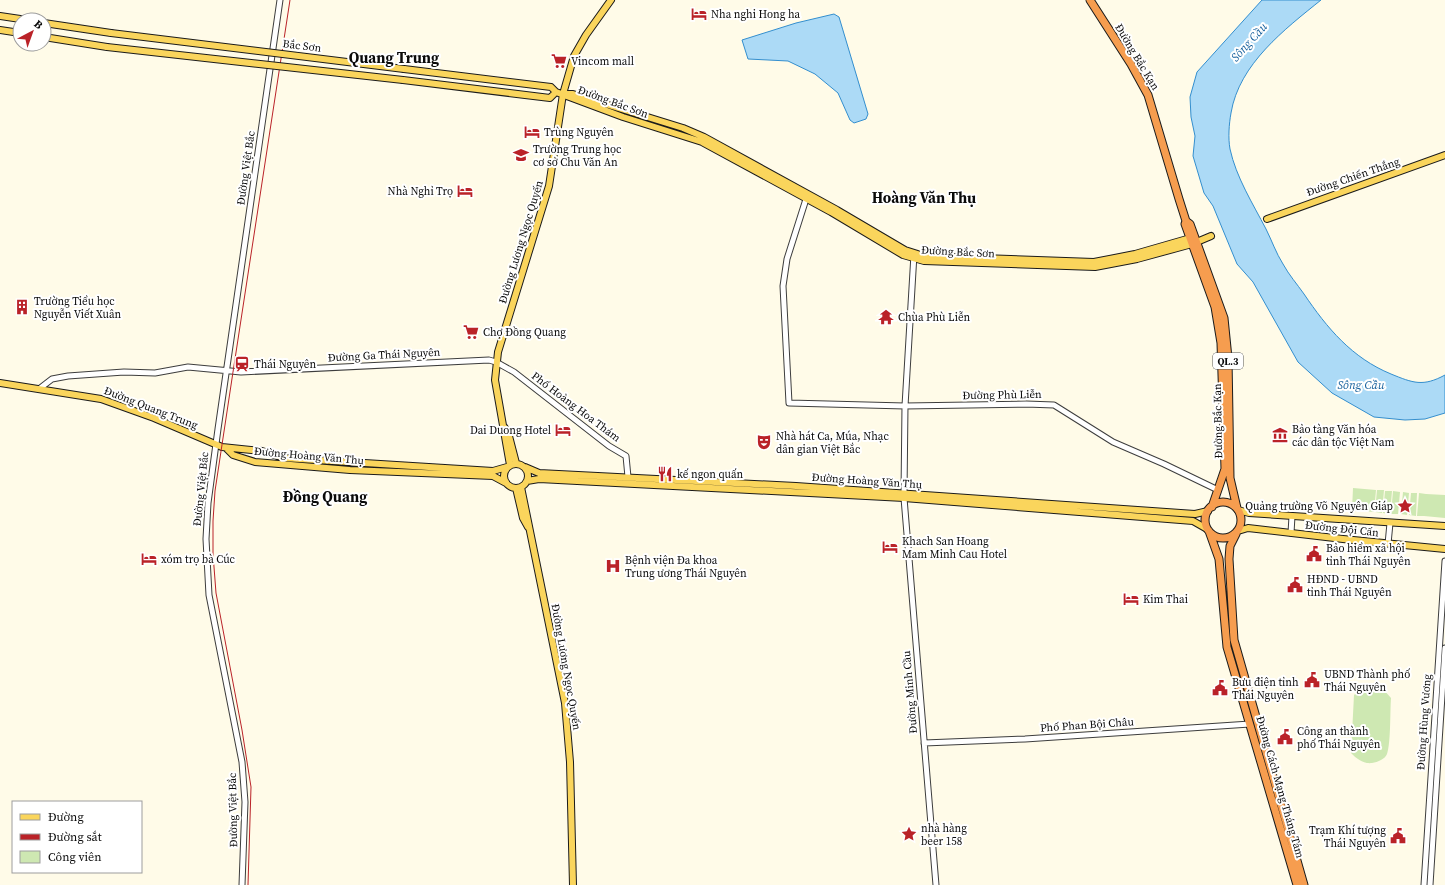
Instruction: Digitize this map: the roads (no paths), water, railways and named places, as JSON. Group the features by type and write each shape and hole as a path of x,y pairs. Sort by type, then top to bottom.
{"highway":[{"name":"Đường Bắc Kạn","path":"1090,0 1133,66 1148,95 1186,221 1190,224 1217,313 1221,343 1225,469 1210,509"},
{"name":"Đường Bắc Kạn","path":"1195,240 1224,318 1228,358 1230,478 1238,509"},
{"path":"1210,509 1222,502 1238,509"},
{"name":"QL.3","path":"1208,530 1205,520 1210,509"},
{"name":"QL.3","path":"1237,532 1242,523 1238,509"},
{"path":"1208,530 1213,535 1225,538 1237,532"},
{"name":"Đường Cách Mạng Tháng Tám","path":"1208,530 1219,559 1227,647 1297,885"},
{"name":"Đường Cách Mạng Tháng Tám","path":"1237,532 1230,546 1229,559 1234,640 1304,885"}],"main road":[{"name":"Đường Lương Ngọc Quyến","path":"511,465 509,436 505,428 495,380 496,362 549,186 563,94 574,56 586,35 611,0"},
{"path":"0,16 12,18"},
{"name":"Bắc Sơn","path":"52,24 111,33 551,87 556,92 563,94"},
{"path":"0,30 12,32"},
{"name":"Bắc Sơn","path":"52,38 107,47 550,98 556,92"},
{"name":"Đường Bắc Sơn","path":"563,94 623,117 702,142 807,197 837,210 914,256 1094,262 1128,256 1211,236"},
{"name":"Đường Chiến Thắng","path":"1267,219 1445,155"},
{"name":"Đường Quang Trung","path":"0,383 94,397 109,401 154,418 222,447"},
{"name":"Đường Hoàng Văn Thụ","path":"222,447 262,451 284,458 402,466 493,471 511,465"},
{"name":"Đường Hoàng Văn Thụ","path":"222,447 233,456 255,462 401,473 493,476 506,483"},
{"path":"511,465 525,467 528,474 527,481 518,487 506,483 504,475 511,465"},
{"path":"401,473 402,466"},
{"name":"Đường Hoàng Văn Thụ","path":"525,467 539,473 603,479 904,495 1085,509 1193,520 1208,530"},
{"name":"Đường Hoàng Văn Thụ","path":"527,481 539,479 603,479 628,477 678,483"},
{"name":"Đường Lương Ngọc Quyến","path":"518,487 523,518 528,527 558,666 568,725 573,885"},
{"name":"Đường Hoàng Văn Thụ","path":"1085,509 1195,514 1210,509"},
{"name":"Đường Đội Cấn","path":"1238,509 1249,513 1445,526"},
{"name":"Đường Đội Cấn","path":"1237,532 1248,528 1445,549"}],"street":[{"name":"Đường Việt Bắc","path":"242,885 245,802 242,762 210,595 205,556 208,511 222,447 226,371 280,0"},
{"name":"Đường Phù Liễn","path":"807,197 787,260 783,286 789,403 905,406 1054,405 1113,442 1218,490"},
{"name":"Đường Minh Cầu","path":"914,256 905,406 904,495 936,885"},
{"name":"Đường Ga Thái Nguyên","path":"39,389 52,379 68,376 124,372 155,373 192,367 226,371 465,361 496,362"},
{"name":"Phố Hoàng Hoa Thám","path":"496,362 514,372 609,446 626,456 628,477"},
{"path":"1291,533 1292,516"},
{"path":"1388,544 1390,523"},
{"name":"Đường Hùng Vương","path":"1424,885 1426,841 1441,698 1445,561"},
{"name":"Đường Hùng Vương","path":"1430,885 1445,648"},
{"name":"Phố Phan Bội Châu","path":"924,743 1025,739 1250,724"},
{"path":"1426,841 1433,841"}],"water":[{"name":"Sông Cầu","path":"1262,0 1321,0 1293,23 1266,49 1243,79 1236,95 1230,117 1230,149 1236,170 1285,268 1331,330 1352,351 1364,360 1391,374 1418,382 1430,381 1445,375 1445,413 1425,419 1405,420 1374,417 1332,393 1298,362 1253,282 1237,264 1213,206 1204,193 1193,156 1195,136 1191,117 1190,97 1197,72"},
{"path":"834,14 839,17 868,114 866,119 854,123 850,120 838,93 815,74 788,61 748,59 742,40 796,23"}],"railway":[{"path":"248,885 251,787 242,730 216,593 213,554 213,521 215,491 290,0"}],"place":[{"name":"Nha nghi Hong ha","path":"699,14"},
{"name":"Vincom mall","path":"559,61"},
{"name":"Trùng Nguyên","path":"532,132"},
{"name":"Trường Trung học cơ sở Chu Văn An","path":"521,155"},
{"name":"Nhà Nghỉ Trọ","path":"465,191"},
{"name":"Trường Tiểu học Nguyễn Viết Xuân","path":"22,307"},
{"name":"Chùa Phù Liễn","path":"886,317"},
{"name":"Chợ Đồng Quang","path":"471,332"},
{"name":"Thái Nguyên","path":"242,364"},
{"name":"Dai Duong Hotel","path":"563,430"},
{"name":"Bảo tàng Văn hóa các dân tộc Việt Nam","path":"1280,435"},
{"name":"Nhà hát Ca, Múa, Nhạc dân gian Việt Bắc","path":"764,442"},
{"name":"kế ngon quấn","path":"665,474"},
{"name":"Quảng trường Võ Nguyên Giáp","path":"1405,506"},
{"name":"Khach San Hoang Mam Minh Cau Hotel","path":"890,547"},
{"name":"Bảo hiểm xã hội tỉnh Thái Nguyên","path":"1314,554"},
{"name":"xóm trọ bà Cúc","path":"149,559"},
{"name":"Bệnh viện Đa khoa Trung ương Thái Nguyên","path":"613,566"},
{"name":"HĐND - UBND tỉnh Thái Nguyên","path":"1295,585"},
{"name":"Kim Thai","path":"1131,599"},
{"name":"UBND Thành phố Thái Nguyên","path":"1312,680"},
{"name":"Bưu điện tỉnh Thái Nguyên","path":"1220,688"},
{"name":"Công an thành phố Thái Nguyên","path":"1285,737"},
{"name":"nhà hàng beer 158","path":"909,834"},
{"name":"Trạm Khí tượng Thái Nguyên","path":"1398,836"}],"district":[{"name":"Quang Trung","path":"394,57"},
{"name":"Hoàng Văn Thụ","path":"924,197"},
{"name":"Đồng Quang","path":"325,496"}]}
